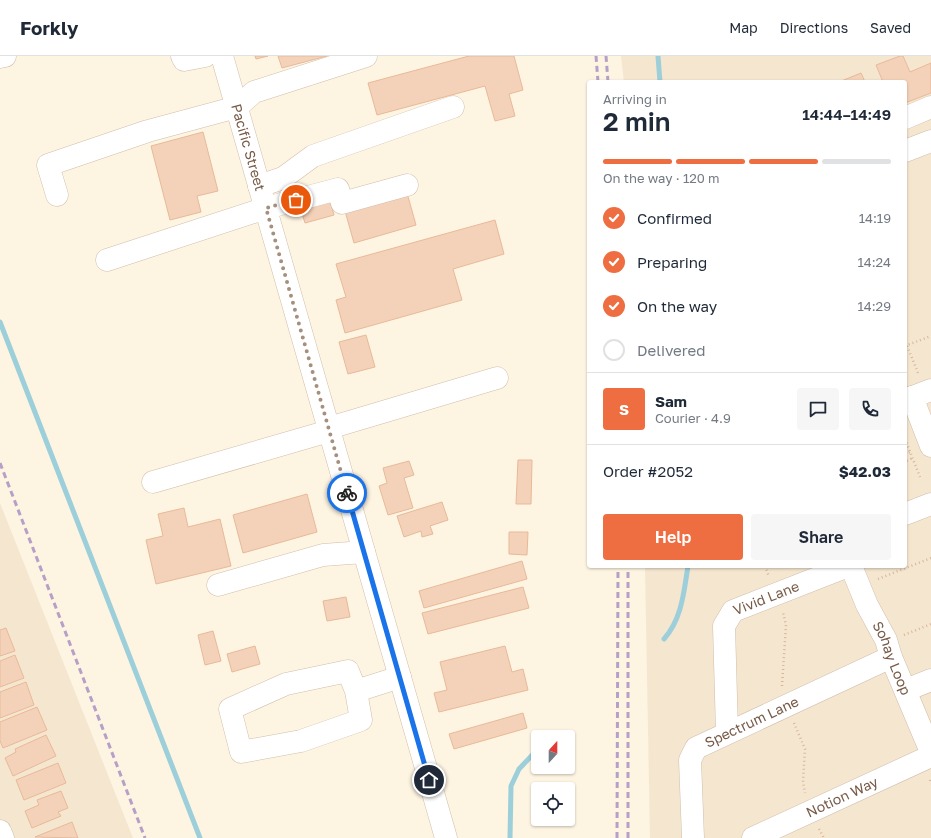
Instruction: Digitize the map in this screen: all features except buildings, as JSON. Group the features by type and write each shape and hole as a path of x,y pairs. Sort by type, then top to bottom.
{"street":[{"path":"0,57 5,56"},
{"path":"182,56 184,60 205,56"},
{"name":"Pacific Street","path":"222,56 446,838"},
{"path":"57,195 48,164 148,131 237,107 254,92 366,56"},
{"path":"259,186 283,178 313,156 453,107"},
{"path":"907,117 931,107"},
{"path":"907,150 931,141"},
{"path":"107,260 266,208 338,188 342,203 407,186"},
{"path":"153,482 497,378"},
{"path":"917,392 931,446"},
{"path":"907,513 931,504"},
{"path":"218,585 323,555 364,552"},
{"name":"Vivid Lane","path":"727,732 724,626 728,618 733,611 844,568"},
{"name":"Sohay Loop","path":"850,568 867,605 886,640 894,647 906,690 931,752"},
{"name":"Spectrum Lane","path":"693,838 690,760 692,753 702,744 894,647"},
{"path":"348,671 356,691 362,720 301,741 241,752 230,709 286,684 348,671"},
{"path":"356,691 400,677"},
{"path":"906,690 931,680"},
{"name":"Notion Way","path":"753,838 931,756"},
{"path":"0,831 3,838"}],"path":[{"path":"907,346 931,336"},
{"path":"907,350 917,392"},
{"path":"907,444 920,477"},
{"path":"907,461 913,458"},
{"path":"907,568 931,558"},
{"path":"877,580 906,568"},
{"path":"781,607 786,625 782,690"},
{"path":"894,647 931,624"},
{"path":"792,719 804,749 803,782 806,798"},
{"path":"817,825 824,838"}],"shaded area":[{"path":"621,56 931,56 931,838 650,838 645,568 907,568 907,80 624,80"},
{"path":"0,503 133,838 0,838"}],"waterway":[{"path":"658,56 660,80"},
{"path":"0,322 200,838"},
{"path":"664,639 675,623 678,614 688,568"},
{"path":"510,838 511,786 519,769 531,756"}],"railway":[{"path":"596,56 598,80"},
{"path":"606,56 608,80"},
{"path":"0,463 145,838"},
{"path":"617,838 618,568"},
{"path":"628,568 628,838"}],"way so far":[{"path":"296,200 266,208 347,493"}],"route":[{"path":"347,493 429,780"}]}
